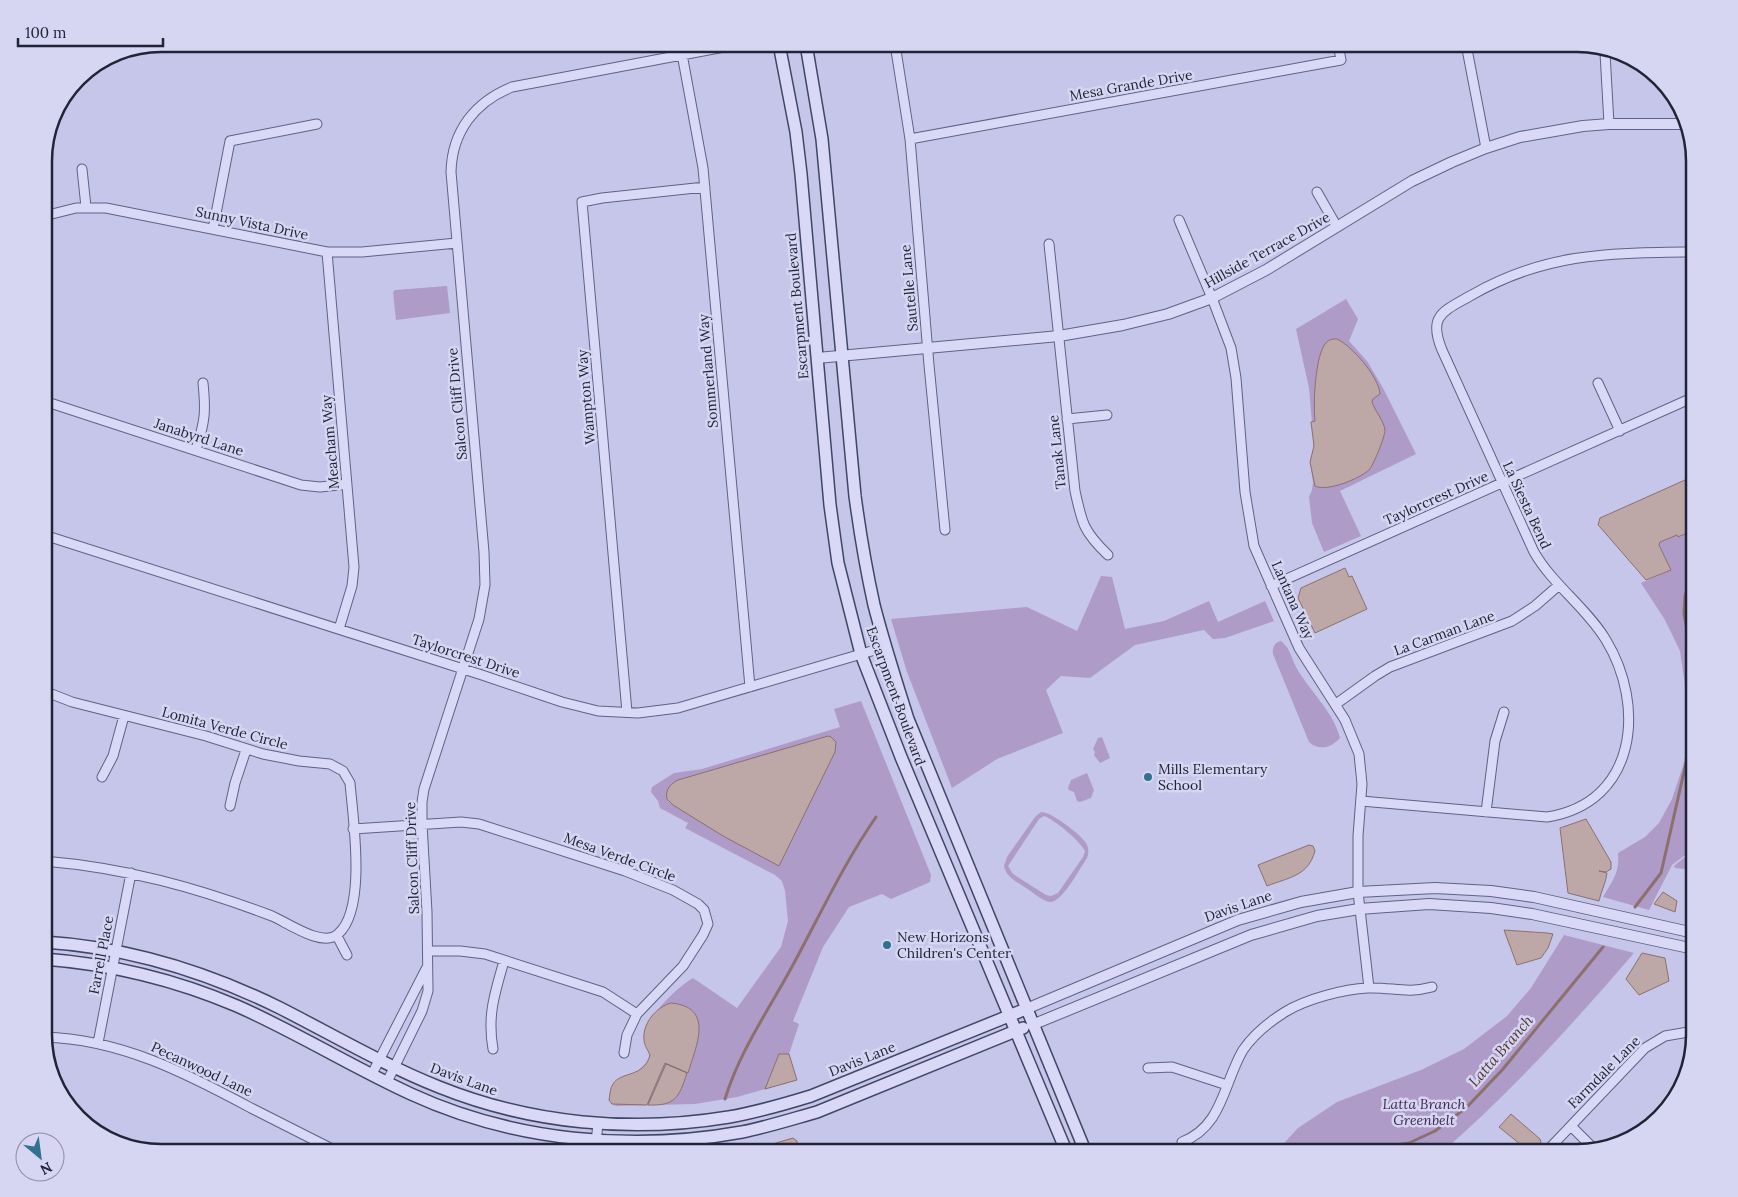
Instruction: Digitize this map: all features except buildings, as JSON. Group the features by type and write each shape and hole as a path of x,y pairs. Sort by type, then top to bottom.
{"main road":[{"name":"Escarpment Boulevard","path":"781,52 796,132 800,166 829,496 837,554 861,654 904,766 1063,1144"},
{"name":"Escarpment Boulevard","path":"807,52 822,139 856,506 872,596 908,718 1082,1144"},
{"name":"Davis Lane","path":"53,943 115,951 160,963 231,986 279,1008 394,1067 441,1088 484,1103 536,1116 598,1123 663,1124 698,1121 731,1117 779,1105 812,1096 1026,1009"},
{"path":"53,960 111,968 162,980 221,1000 269,1022 386,1082 426,1101 458,1113 538,1133 597,1140 637,1142 678,1140 744,1131 785,1121 817,1112 1032,1025"}],"street":[{"name":"Salcon Cliff Drive","path":"386,1082 426,1000 428,991 422,802 424,788 479,619 485,585 483,543 450,172 456,142 471,115 484,102 501,92 524,84 694,52"},
{"name":"Sautelle Lane","path":"896,52 910,139 927,347 945,530"},
{"name":"Mesa Grande Drive","path":"910,139 1342,60 1340,52"},
{"path":"1468,52 1486,148"},
{"name":"Sommerland Way","path":"682,54 696,125 705,187 750,687"},
{"path":"1605,56 1609,124"},
{"path":"213,229 230,141 316,124"},
{"name":"Hillside Terrace Drive","path":"817,358 1059,336 1123,326 1168,314 1212,298 1266,270 1412,181 1486,148 1538,134 1575,127 1609,124 1679,124"},
{"path":"82,169 86,207"},
{"name":"Wampton Way","path":"627,712 582,202 602,198 705,187"},
{"path":"1317,192 1337,227"},
{"name":"Sunny Vista Drive","path":"53,214 86,207 106,208 327,252 362,252 457,243"},
{"name":"Lantana Way","path":"1179,220 1226,333 1235,364 1251,536 1299,648 1336,704 1351,731 1359,754 1362,771 1358,836 1358,892 1369,988"},
{"name":"Tanak Lane","path":"1049,244 1075,492 1080,515 1087,534 1108,555"},
{"name":"Meacham Way","path":"327,252 354,567 352,586 339,629"},
{"name":"La Siesta Bend","path":"1361,801 1537,817 1571,811 1584,805 1604,789 1615,776 1626,746 1629,723 1627,698 1622,674 1612,650 1600,631 1542,565 1534,552 1439,343 1436,327 1440,315 1495,282 1531,268 1554,262 1598,255 1686,252"},
{"path":"196,450 204,421 203,383"},
{"path":"1598,383 1620,431"},
{"name":"Taylorcrest Drive","path":"1271,586 1686,401"},
{"name":"Janabyrd Lane","path":"53,404 301,485 320,487 347,484"},
{"path":"1067,419 1107,415"},
{"name":"Taylorcrest Drive","path":"53,538 585,708 650,712 678,708 886,647"},
{"name":"La Carman Lane","path":"1336,704 1390,667 1512,621 1535,606 1559,585"},
{"name":"Lomita Verde Circle","path":"53,695 124,716 190,731 246,750 287,760 330,764 340,768 350,783 354,829 355,897 348,922 337,936"},
{"path":"1486,812 1495,741 1504,712"},
{"path":"102,777 113,756 124,716"},
{"path":"230,806 235,783 246,750"},
{"name":"Mesa Verde Circle","path":"354,829 461,822 489,826 625,871 673,890 701,906 708,919 708,924 699,942 683,966 637,1014 627,1035 624,1053"},
{"path":"53,862 131,873 168,881 230,900 314,936 326,939 337,936 347,955"},
{"name":"Farrell Place","path":"98,1043 111,968 131,873"},
{"name":"Davis Lane","path":"1026,1009 1238,920 1301,902 1358,892 1435,888 1491,891 1534,897 1686,931"},
{"path":"1032,1025 1251,935 1317,916 1359,909 1429,904 1492,908 1532,914 1686,948"},
{"path":"428,951 460,950 479,952 598,990 613,997 637,1014"},
{"path":"493,1049 490,1025 491,1008 504,961"},
{"name":"Salcon Cliff Drive","path":"372,1074 426,969"},
{"path":"1182,1142 1199,1133 1206,1126 1221,1103 1237,1062 1248,1044 1262,1028 1287,1010 1323,997 1369,988 1412,991 1432,987"},
{"name":"Farmdale Lane","path":"1553,1144 1644,1048 1666,1036 1686,1032"},
{"name":"Pecanwood Lane","path":"53,1038 98,1043 130,1051 167,1065 322,1144"},
{"path":"1148,1068 1172,1067 1227,1085"},
{"path":"596,1144 598,1123"},
{"path":"1570,1126 1589,1144"}],"green space":[{"path":"447,286 450,313 396,320 393,292 395,290"},
{"path":"1346,299 1358,319 1349,341 1367,361 1383,388 1416,454 1340,491 1361,536 1324,552 1312,523 1309,497 1313,482 1310,462 1314,446 1309,388 1296,329"},
{"path":"1677,534 1679,537 1686,534 1686,692 1680,651 1665,620 1641,583 1671,570 1659,545 1660,542"},
{"path":"1101,576 1112,577 1125,629 1164,621 1209,601 1218,622 1265,601 1274,621 1225,638 1213,639 1204,630 1135,645 1090,678 1061,676 1046,690 1063,733 997,759 952,788 907,672 891,619 1027,607 1077,631"},
{"path":"1281,641 1288,649 1300,674 1326,709 1337,728 1340,738 1329,746 1317,747 1309,742 1273,654 1274,645"},
{"path":"861,701 931,875 930,882 891,899 882,894 849,907 823,947 793,1021 799,1024 789,1054 797,1080 737,1097 695,1104 616,1106 612,1104 609,1100 614,1083 637,1072 649,1059 644,1037 646,1029 663,1003 693,978 737,1008 781,947 788,921 782,881 775,875 685,828 688,823 660,808 658,801 651,792 652,787 674,773 702,769 840,727 834,709"},
{"path":"1102,737 1110,758 1100,763 1094,755 1093,749 1098,738"},
{"path":"1686,752 1686,854 1672,865 1649,910 1603,897 1617,871 1618,853 1645,837 1659,823 1672,799"},
{"path":"1087,773 1094,790 1091,798 1080,802 1077,801 1074,792 1068,788 1071,780"},
{"path":"1041,812 1058,819 1083,839 1088,849 1087,858 1065,891 1055,901 1050,902 1041,898 1012,879 1004,866 1007,857 1035,817","holes":["1044,816 1073,837 1085,851 1083,857 1058,893 1051,896 1046,895 1013,874 1008,866 1039,819"]},
{"path":"1686,856 1686,869 1675,868 1674,866"},
{"name":"Latta Branch Greenbelt","path":"1564,935 1634,953 1541,1057 1451,1144 1283,1144 1298,1128 1337,1102 1421,1070 1464,1049 1507,1016 1531,988"}],"shaded area":[{"path":"1337,339 1357,355 1375,379 1380,394 1372,402 1385,430 1379,451 1369,470 1343,484 1320,487 1315,486 1310,462 1314,446 1311,422 1315,421 1314,404 1317,369 1322,349 1326,343"},
{"path":"1686,480 1686,534 1660,542 1659,545 1671,570 1646,580 1598,525 1600,518"},
{"path":"1345,568 1349,577 1352,576 1367,609 1315,633 1298,598 1301,588"},
{"path":"828,736 836,742 835,752 779,866 723,836 673,805 667,799 669,788 678,780"},
{"path":"1586,819 1611,862 1611,869 1606,872 1599,871 1607,873 1599,901 1568,893 1560,828"},
{"path":"1309,845 1313,846 1315,851 1308,866 1303,871 1267,886 1258,865"},
{"path":"1663,892 1677,901 1675,912 1654,904"},
{"path":"1504,930 1553,934 1548,948 1541,958 1517,965"},
{"path":"1642,953 1665,958 1669,981 1639,995 1626,979"},
{"path":"671,1003 685,1006 693,1012 698,1020 698,1040 688,1073 665,1063 647,1105 612,1104 609,1100 613,1084 621,1077 638,1071 647,1062 650,1055 645,1044 644,1034 648,1022 655,1012"},
{"path":"779,1054 789,1054 797,1080 765,1089"},
{"path":"666,1064 687,1073 679,1094 671,1102 648,1105"},
{"path":"1511,1114 1540,1139 1541,1143 1520,1144 1499,1127"},
{"path":"793,1138 797,1141 797,1144 773,1144"}],"waterway":[{"name":"Latta Branch","path":"1686,593 1684,614 1686,624"},
{"name":"Latta Branch","path":"1635,907 1661,873 1686,763"},
{"path":"725,1099 747,1046 794,963 843,870 876,817"},
{"name":"Latta Branch","path":"1403,1144 1435,1131 1466,1108 1503,1069 1603,947"}],"place":[{"name":"Mills Elementary School","path":"1148,777"},
{"name":"New Horizons Children's Center","path":"887,945"}]}
